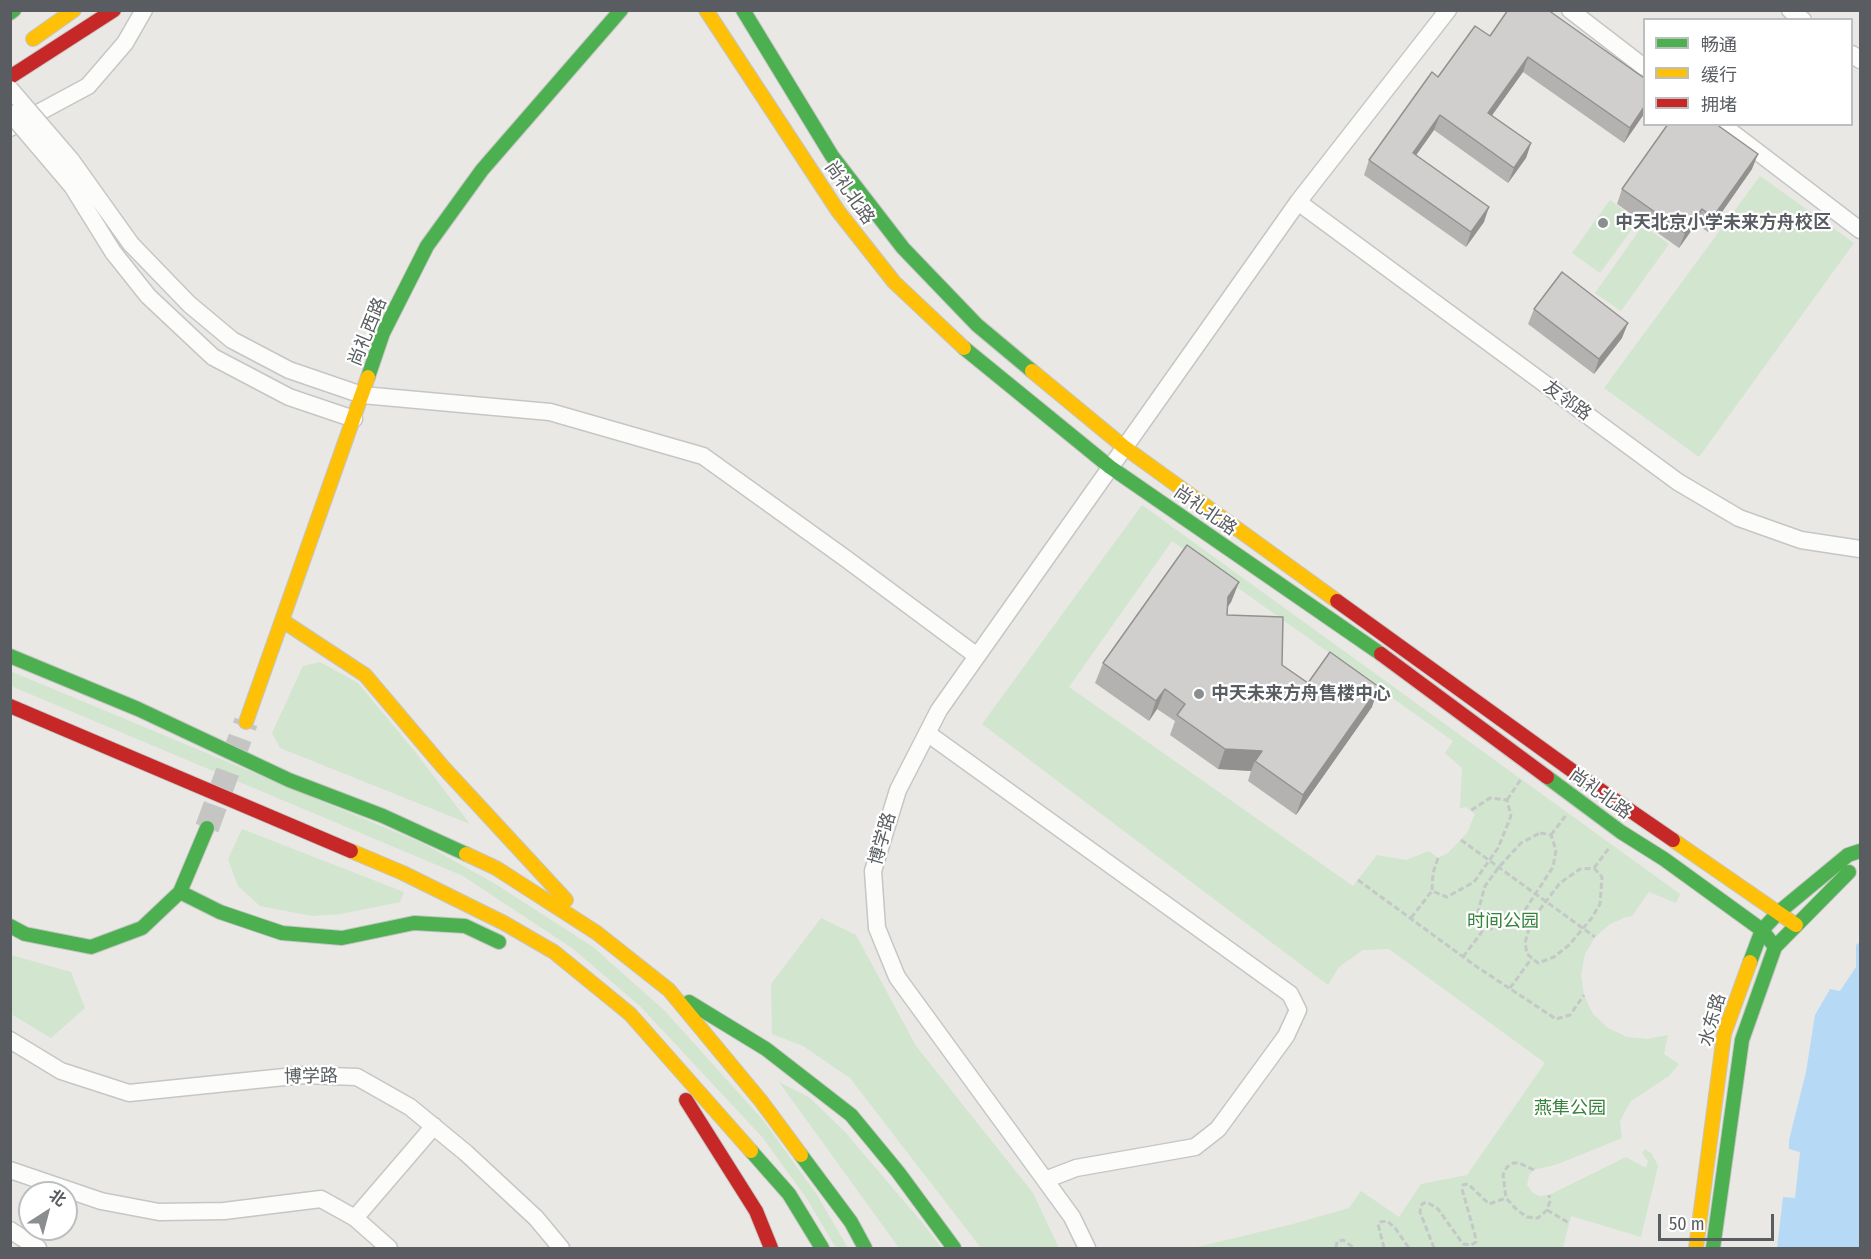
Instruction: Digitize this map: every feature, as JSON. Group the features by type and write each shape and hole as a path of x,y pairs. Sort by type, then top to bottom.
{"main road":[{"path":"20,48 74,10"},
{"path":"10,77 114,10"},
{"name":"尚礼西路","path":"246,722 383,333 428,246 482,170 621,10"},
{"name":"尚礼北路","path":"706,10 838,211 894,282 957,342 1110,467 1390,660 1621,832 1664,859 1762,930 1775,947"},
{"name":"尚礼北路","path":"742,10 832,156 903,248 977,325 1124,447 1574,772 1796,925"},
{"path":"283,621 365,675 443,767 597,933"},
{"path":"10,642 138,709 289,780 383,816 496,868 597,933 669,990 766,1049 851,1115 898,1172 954,1248"},
{"path":"10,656 138,709"},
{"path":"10,706 403,873 504,923 554,952 630,1014 789,1194 822,1248"},
{"path":"10,926 25,934 91,947 142,928 180,892 207,828"},
{"name":"水东路","path":"1696,1248 1724,1034 1762,930 1779,912 1848,855 1860,851"},
{"name":"水东路","path":"1713,1248 1743,1040 1775,947 1854,866 1860,864"},
{"path":"180,892 220,912 282,933 342,938 414,923 465,926 512,948"},
{"path":"549,966 598,988"},
{"path":"669,990 761,1101 851,1222 865,1248"},
{"path":"630,1014 756,1211 771,1248"}],"street":[{"path":"10,128 88,87 125,43 144,10"},
{"path":"1110,467 1298,202 1448,10"},
{"path":"1570,10 1643,66"},
{"path":"10,89 70,160 131,244 189,304 232,340 288,370 362,396 550,412 704,456 977,656"},
{"path":"10,113 72,186 113,252 148,296 213,357 289,397 354,419"},
{"path":"1724,126 1860,230"},
{"name":"友邻路","path":"1298,202 1678,482 1739,518 1801,540 1860,549"},
{"name":"博学路","path":"1087,1248 1072,1217 897,976 877,928 873,871 898,790 939,710 1110,467"},
{"path":"927,733 1290,994 1298,1010 1286,1036 1218,1129 1195,1147 1076,1168 1045,1180"},
{"name":"博学路","path":"10,1040 61,1071 129,1093 304,1075 357,1077 410,1107 434,1126 536,1218 561,1248"},
{"path":"355,1218 434,1126"},
{"path":"10,1170 101,1201 159,1212 224,1211 321,1198 355,1218 389,1248"},
{"path":"10,1230 38,1248"}],"path":[{"path":"1432,891 1447,897 1474,882 1498,848 1511,816 1507,800 1490,798 1470,811"},
{"path":"1551,835 1577,800"},
{"path":"1594,868 1602,878 1599,904 1569,945 1554,957 1538,963 1527,954 1525,943 1531,921 1560,883 1580,869 1594,868 1621,832"},
{"path":"1484,929 1476,920 1485,886 1521,843 1540,833 1551,835"},
{"path":"1484,929 1506,928 1523,913 1537,894 1553,867 1556,850 1551,835"},
{"path":"1461,840 1596,937"},
{"path":"1411,918 1432,891 1433,873 1438,858"},
{"path":"1358,880 1463,957 1556,1019 1570,1015 1584,995"},
{"path":"1463,957 1484,929"},
{"path":"1509,988 1532,958"},
{"path":"1534,1170 1519,1163 1513,1163 1507,1167 1503,1175 1506,1198 1527,1216 1538,1218 1547,1210 1549,1195"},
{"path":"1434,1248 1420,1212 1422,1204 1427,1202 1438,1209 1462,1244 1472,1247 1476,1242 1475,1235 1462,1189 1463,1185 1468,1184 1489,1204 1506,1198"},
{"path":"1547,1210 1569,1223"},
{"path":"1384,1248 1378,1224 1387,1221 1409,1248"},
{"path":"1336,1248 1337,1242 1343,1240 1354,1248"}],"green space":[{"path":"1760,176 1854,243 1699,457 1604,388"},
{"path":"1610,200 1638,221 1600,273 1572,253"},
{"path":"1643,225 1669,244 1621,311 1595,293"},
{"name":"时间公园","path":"1142,505 1680,894 1676,903 1649,892 1632,916 1610,924 1595,937 1585,954 1581,975 1584,995 1593,1014 1608,1028 1627,1037 1647,1039 1668,1035 1664,1054 1679,1064 1669,1076 1631,1101 1620,1121 1622,1138 1558,1164 1534,1170 1529,1175 1527,1185 1539,1196 1549,1195 1626,1157 1646,1168 1648,1161 1642,1153 1645,1149 1652,1154 1658,1166 1641,1237 1571,1216 1563,1248 1193,1248 1349,1208 1361,1191 1399,1217 1421,1184 1467,1175 1545,1063 1389,949 1363,950 1339,967 1328,985 982,724","holes":["1172,541 1453,741 1445,753 1462,768 1460,808 1466,807 1475,814 1467,833 1448,853 1438,858 1429,851 1406,860 1377,855 1353,886 1069,687"]},
{"path":"320,662 358,683 416,753 470,824 280,748 272,733 303,666"},
{"path":"10,671 424,844 497,885 593,947 664,1010 763,1120 817,1195 848,1248 836,1248 807,1199 763,1138 639,1005 572,948 463,876 11,686"},
{"path":"242,829 404,892 400,902 341,914 312,916 260,906 238,886 228,859"},
{"path":"821,918 856,935 916,1046 1033,1193 1059,1248 981,1248 850,1078 803,1046 772,1034 771,984"},
{"path":"11,955 71,972 85,1008 51,1038 11,1014"},
{"path":"779,1082 810,1098 845,1132 942,1248 899,1248"}],"water":[{"path":"1860,942 1860,1248 1777,1248 1783,1197 1795,1198 1800,1152 1789,1149 1789,1140 1806,1072 1815,1015 1830,989 1840,991 1856,967 1856,945"}],"building":[{"path":"1508,10 1548,10 1643,77 1643,108 1630,128 1528,57 1488,113 1531,143 1514,168 1440,115 1413,153 1489,207 1471,232 1369,160 1432,72 1438,77 1475,26 1490,36"},
{"path":"1667,126 1719,126 1758,154 1713,217 1702,209 1685,233 1622,189"},
{"path":"1562,272 1628,323 1599,359 1534,309"},
{"name":"中天未来方舟售楼中心","path":"1187,545 1239,582 1228,597 1227,615 1283,617 1282,665 1308,683 1330,652 1379,687 1303,795 1255,761 1262,751 1225,749 1177,715 1185,704 1165,689 1156,701 1103,663"}],"tunnel":[{"path":"207,828 246,722"}],"traffic: fast":[{"path":"10,13 14,10"},
{"path":"368,377 383,333 427,246 482,170 621,10"},
{"path":"743,10 832,156 903,248 977,325 1032,371"},
{"path":"964,348 1110,467 1381,654"},
{"path":"10,656 138,709 289,780 383,816 466,854"},
{"path":"1547,777 1621,832 1664,859 1762,930 1775,947"},
{"path":"10,926 25,934 91,947 142,928 180,892 207,828"},
{"path":"1750,962 1762,930 1779,912 1848,855 1860,851"},
{"path":"1713,1248 1742,1040 1775,947 1849,872"},
{"path":"180,892 220,912 282,933 342,938 414,923 465,926 499,942"},
{"path":"689,1002 766,1049 851,1115 898,1172 954,1248"},
{"path":"751,1151 789,1194 822,1248"},
{"path":"801,1155 851,1222 865,1248"}],"traffic: slow":[{"path":"33,39 74,10"},
{"path":"706,10 838,211 894,282 964,348"},
{"path":"1032,371 1124,447 1337,601"},
{"path":"246,722 368,377"},
{"path":"283,621 365,675 443,767 566,900"},
{"path":"1673,840 1796,925"},
{"path":"351,851 403,873 504,923 554,952 630,1014 751,1151"},
{"path":"466,854 496,868 597,933 669,990 761,1101 801,1155"},
{"path":"1696,1248 1724,1034 1750,962"}],"traffic: jam":[{"path":"10,77 114,10"},
{"path":"1337,601 1574,772 1673,840"},
{"path":"1381,654 1547,777"},
{"path":"10,706 351,851"},
{"path":"686,1100 756,1211 771,1248"}],"place":[{"name":"中天北京小学未来方舟校区","path":"1603,223"},
{"name":"中天未来方舟售楼中心","path":"1199,694"}],"park label":[{"name":"燕隼公园","path":"1570,1109"}]}
